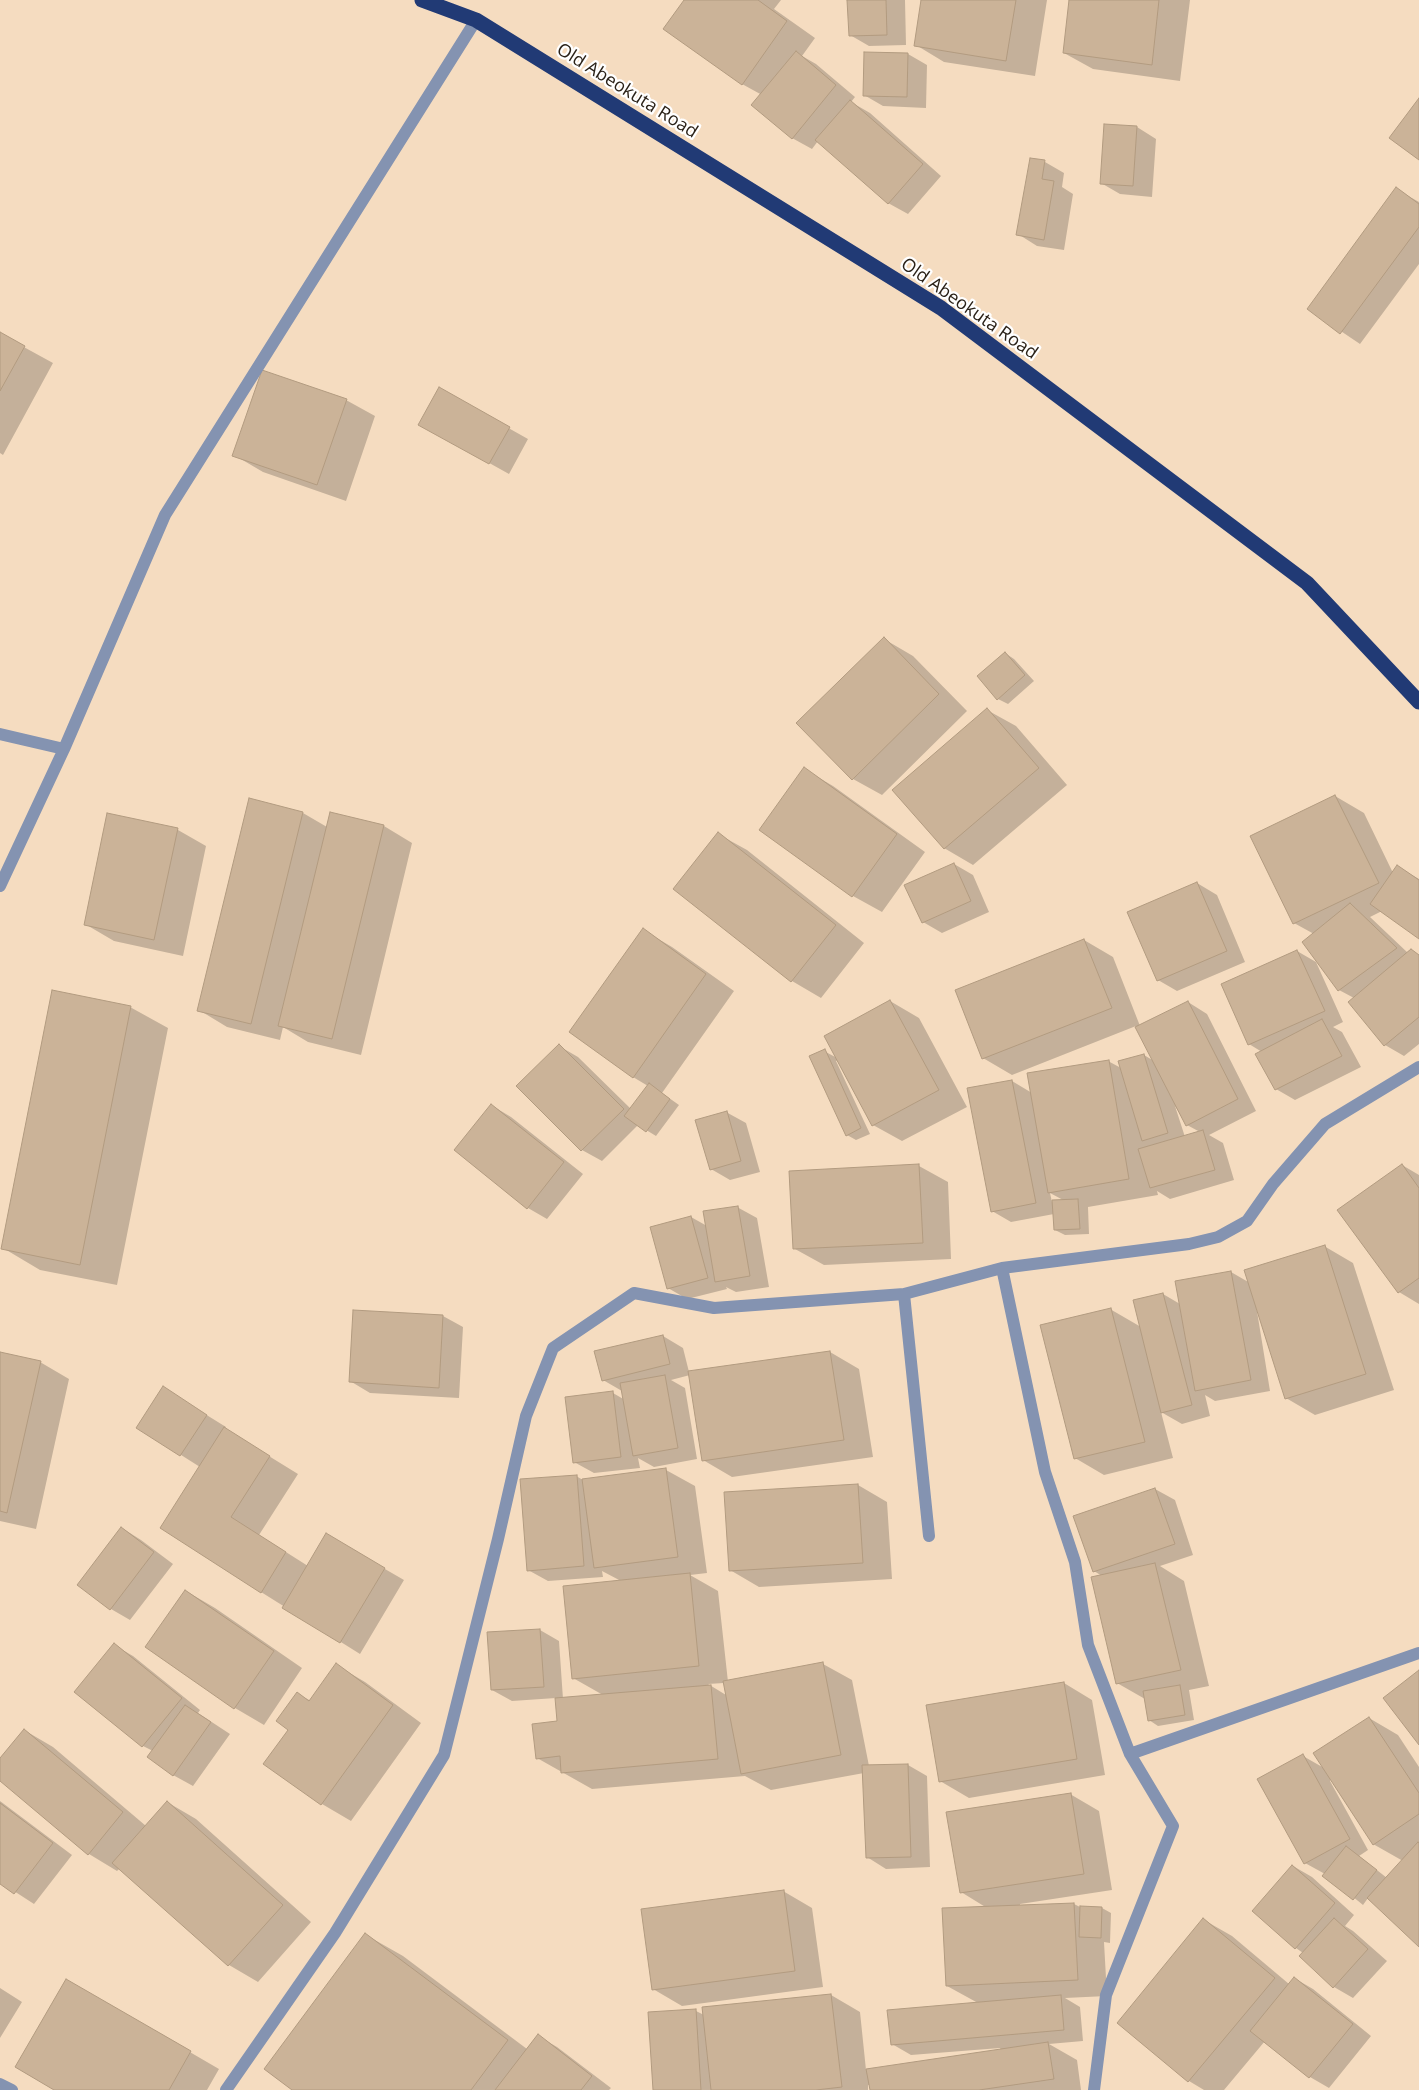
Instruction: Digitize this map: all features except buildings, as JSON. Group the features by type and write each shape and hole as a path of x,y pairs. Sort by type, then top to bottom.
{"highway":[{"name":"Old Abeokuta Road","path":"422,0 476,20 941,308 1307,583 1419,702"}],"street":[{"path":"0,886 64,749 165,515 476,20"},
{"path":"0,734 64,749"},
{"path":"226,2090 335,1933 444,1755 498,1539 526,1416 553,1348 634,1292 714,1308 904,1294 1002,1268 1189,1244 1218,1237 1247,1221 1273,1184 1325,1124 1419,1067"},
{"path":"1002,1268 1046,1472 1075,1562 1088,1645 1130,1754 1173,1826 1106,1995 1094,2090"},
{"path":"904,1294 929,1536"},
{"path":"1130,1754 1419,1653"},
{"path":"0,2084 12,2090"}]}
